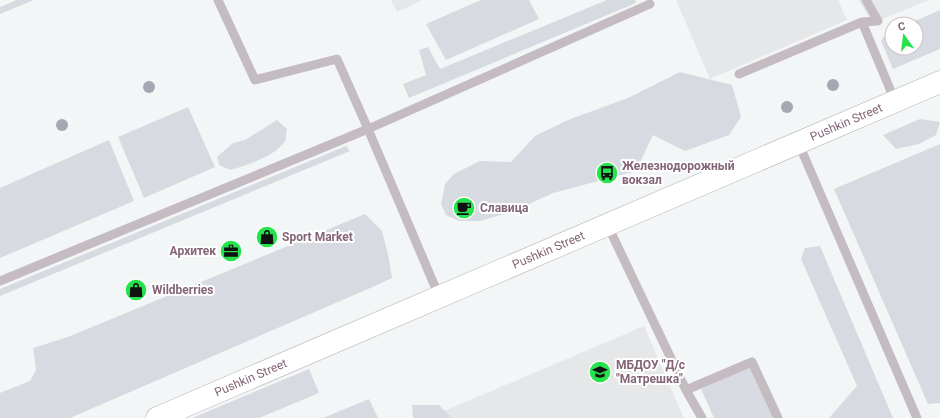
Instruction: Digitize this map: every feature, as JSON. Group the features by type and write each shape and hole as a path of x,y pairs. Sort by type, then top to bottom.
{"main road":[{"name":"Pushkin Street","path":"157,418 940,82"}],"lane":[{"path":"218,0 255,80 337,58 439,296"},
{"path":"739,74 862,22 878,21 866,0"},
{"path":"0,281 368,129 650,4"},
{"path":"862,22 895,101"},
{"path":"798,142 917,418"},
{"path":"607,224 686,390 702,418"},
{"path":"686,390 752,362 778,418"}],"shaded area":[{"path":"17,0 34,0 0,14 0,7"},
{"path":"391,0 423,0 397,12"},
{"path":"481,0 529,0 539,19 446,60 426,24"},
{"path":"607,0 635,0 636,3 409,98 403,84 426,75 419,50 428,47 440,69"},
{"path":"676,0 838,0 847,20 710,79"},
{"path":"858,0 929,0 890,16 884,16 884,18 873,23"},
{"path":"940,10 940,49 924,56 924,17"},
{"path":"884,36 884,48 881,41"},
{"path":"887,56 924,56 893,69"},
{"path":"680,72 732,85 741,117 729,135 685,151 653,135 636,171 553,193 514,211 480,221 459,221 446,215 441,204 445,184 454,174 480,161 511,162 535,136 568,120 628,98"},
{"path":"188,107 215,167 144,198 118,137"},
{"path":"920,119 940,122 936,135 919,144 896,149 883,135"},
{"path":"277,120 287,129 285,141 275,151 260,160 230,170 219,165 217,157 233,143 245,140"},
{"path":"109,140 134,201 0,258 0,188"},
{"path":"940,144 940,403 928,404 834,189"},
{"path":"346,146 350,151 0,296 0,289"},
{"path":"365,214 382,231 392,278 70,418 0,418 0,393 30,381 36,370 33,348 68,337"},
{"path":"820,246 893,418 829,418 857,386 801,259 805,248"},
{"name":"МБДОУ \"Д/с \"Матрешка\"","path":"644,326 684,418 428,418"},
{"path":"751,366 776,418 714,418 701,389"},
{"path":"309,369 319,393 259,418 192,418"},
{"path":"369,399 378,418 323,418"},
{"path":"412,405 439,405 452,418 413,418"}],"place":[{"name":"Железнодорожный вокзал","path":"607,173"},
{"name":"Славица","path":"464,208"},
{"name":"Sport Market","path":"267,237"},
{"name":"Архитек","path":"231,251"},
{"name":"Wildberries","path":"136,290"},
{"name":"МБДОУ \"Д/с \"Матрешка\"","path":"600,372"}]}
